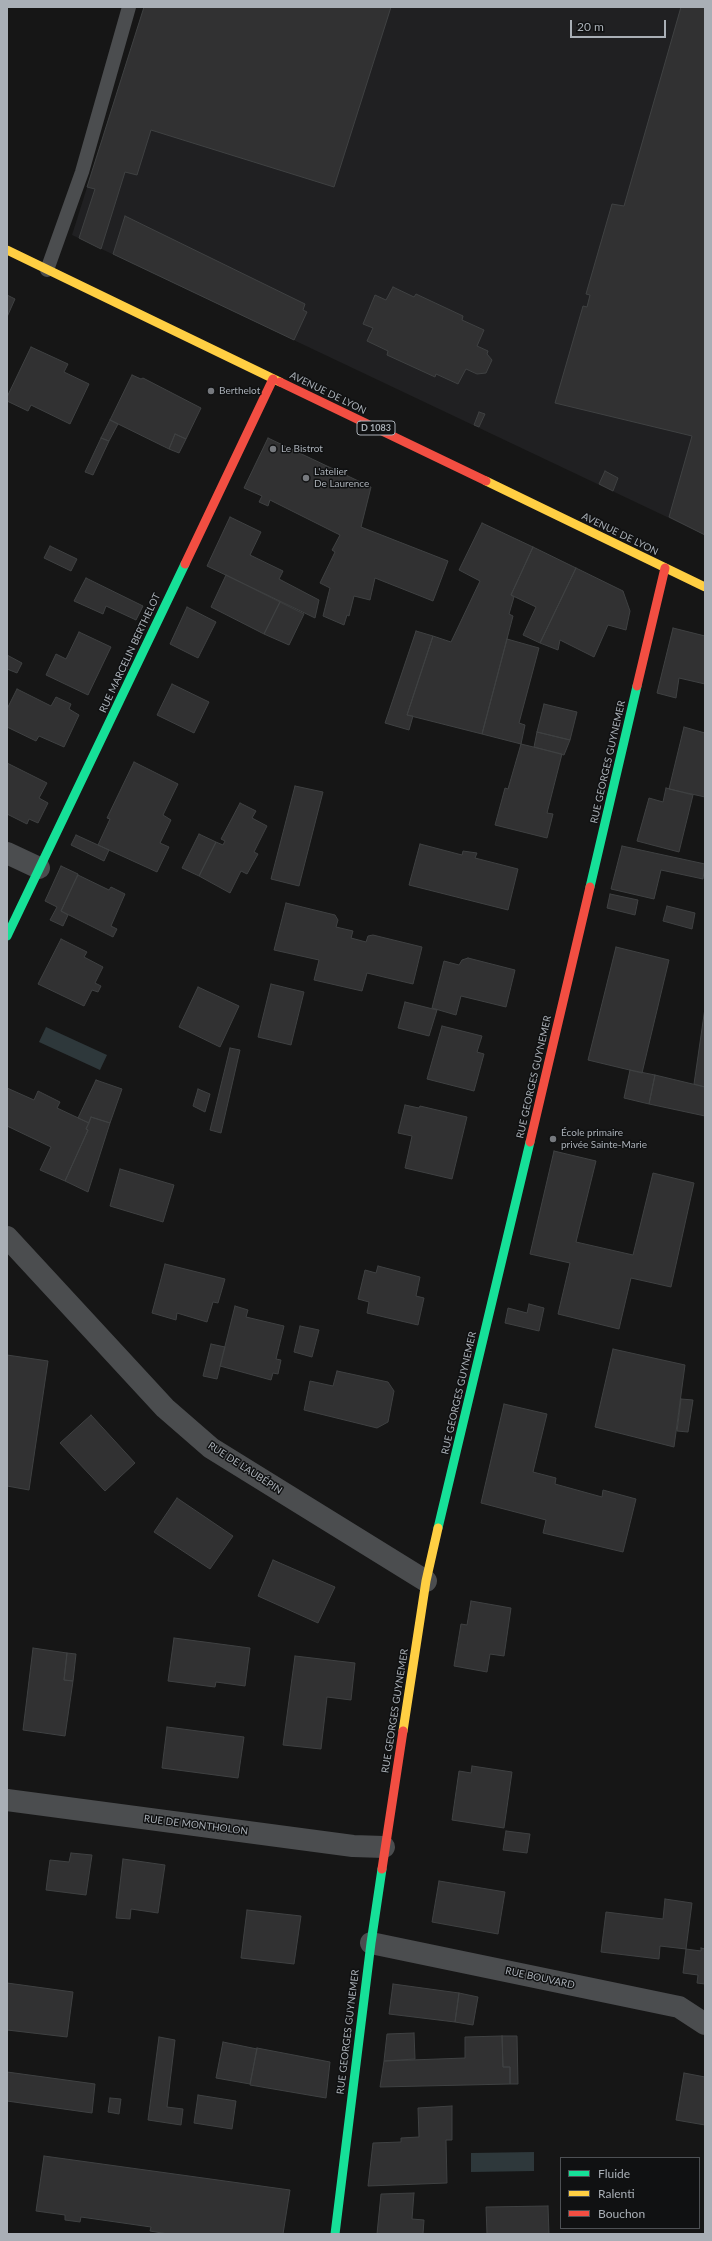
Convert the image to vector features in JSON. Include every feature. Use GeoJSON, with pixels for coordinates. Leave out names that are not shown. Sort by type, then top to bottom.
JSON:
{"type":"FeatureCollection","features":[{"type":"Feature","properties":{"kind":"street","name":"AVENUE DE LYON"},"geometry":{"type":"LineString","coordinates":[[7,250],[705,587]]}},
{"type":"Feature","properties":{"kind":"street","name":"RUE MARCELIN BERTHELOT"},"geometry":{"type":"LineString","coordinates":[[7,936],[273,379]]}},
{"type":"Feature","properties":{"kind":"street","name":"RUE GEORGES GUYNEMER"},"geometry":{"type":"LineString","coordinates":[[334,2234],[370,1944],[378,1906],[384,1847],[426,1581],[665,568]]}},
{"type":"Feature","properties":{"kind":"street"},"geometry":{"type":"LineString","coordinates":[[7,853],[39,868]]}},
{"type":"Feature","properties":{"kind":"street","name":"RUE DE L'AUBÉPIN"},"geometry":{"type":"LineString","coordinates":[[7,1237],[165,1408],[211,1448],[426,1581]]}},
{"type":"Feature","properties":{"kind":"street","name":"RUE DE MONTHOLON"},"geometry":{"type":"LineString","coordinates":[[7,1800],[353,1846],[384,1847]]}},
{"type":"Feature","properties":{"kind":"street","name":"RUE BOUVARD"},"geometry":{"type":"LineString","coordinates":[[370,1944],[679,2007],[705,2024]]}},
{"type":"Feature","properties":{"kind":"lane"},"geometry":{"type":"LineString","coordinates":[[47,270],[82,172],[129,7]]}},
{"type":"Feature","properties":{"kind":"shaded area"},"geometry":{"type":"Polygon","coordinates":[[[144,7],[705,7],[705,535],[72,235],[144,7]]]}},
{"type":"Feature","properties":{"kind":"shaded area"},"geometry":{"type":"Polygon","coordinates":[[[46,1027],[107,1055],[100,1070],[39,1042],[46,1027]]]}},
{"type":"Feature","properties":{"kind":"shaded area"},"geometry":{"type":"Polygon","coordinates":[[[534,2152],[534,2171],[471,2172],[471,2153],[534,2152]]]}},
{"type":"Feature","properties":{"kind":"building"},"geometry":{"type":"Polygon","coordinates":[[[144,7],[391,7],[334,187],[151,130],[137,175],[125,172],[101,249],[79,238],[95,189],[87,187],[144,7]]]}},
{"type":"Feature","properties":{"kind":"building"},"geometry":{"type":"Polygon","coordinates":[[[681,7],[705,7],[705,535],[669,517],[692,436],[555,403],[583,306],[587,307],[590,295],[586,294],[612,204],[624,206],[681,7]]]}},
{"type":"Feature","properties":{"kind":"building"},"geometry":{"type":"Polygon","coordinates":[[[125,216],[305,304],[303,310],[307,312],[294,340],[113,254],[125,216]]]}},
{"type":"Feature","properties":{"kind":"building"},"geometry":{"type":"Polygon","coordinates":[[[393,287],[414,297],[416,294],[463,316],[462,320],[484,330],[477,346],[488,351],[487,354],[492,360],[486,373],[477,374],[466,369],[458,384],[436,374],[435,377],[387,355],[388,351],[367,341],[373,328],[363,324],[375,295],[386,300],[393,287]]]}},
{"type":"Feature","properties":{"kind":"building"},"geometry":{"type":"Polygon","coordinates":[[[7,295],[15,299],[7,317],[7,295]]]}},
{"type":"Feature","properties":{"kind":"building"},"geometry":{"type":"Polygon","coordinates":[[[31,347],[68,364],[64,372],[89,384],[70,424],[31,405],[28,411],[7,401],[7,397],[31,347]]]}},
{"type":"Feature","properties":{"kind":"building"},"geometry":{"type":"Polygon","coordinates":[[[132,375],[141,379],[143,378],[201,408],[186,439],[175,434],[169,449],[110,420],[132,375]]]}},
{"type":"Feature","properties":{"kind":"building"},"geometry":{"type":"Polygon","coordinates":[[[479,412],[485,414],[479,427],[474,425],[479,412]]]}},
{"type":"Feature","properties":{"kind":"building"},"geometry":{"type":"Polygon","coordinates":[[[110,420],[118,424],[109,441],[101,438],[110,420]]]}},
{"type":"Feature","properties":{"kind":"building"},"geometry":{"type":"Polygon","coordinates":[[[175,434],[186,439],[179,453],[169,449],[175,434]]]}},
{"type":"Feature","properties":{"kind":"building"},"geometry":{"type":"Polygon","coordinates":[[[101,438],[109,441],[93,475],[85,472],[101,438]]]}},
{"type":"Feature","properties":{"kind":"building"},"geometry":{"type":"Polygon","coordinates":[[[268,438],[371,487],[361,527],[448,561],[433,601],[375,578],[370,600],[354,596],[349,616],[347,615],[344,625],[323,616],[330,588],[320,583],[335,552],[332,550],[340,535],[270,500],[268,506],[259,502],[262,496],[244,488],[268,438]]]}},
{"type":"Feature","properties":{"kind":"building"},"geometry":{"type":"Polygon","coordinates":[[[605,471],[618,478],[613,491],[599,484],[605,471]]]}},
{"type":"Feature","properties":{"kind":"building"},"geometry":{"type":"Polygon","coordinates":[[[230,517],[261,532],[250,555],[283,571],[279,579],[319,600],[315,618],[207,566],[230,517]]]}},
{"type":"Feature","properties":{"kind":"building"},"geometry":{"type":"Polygon","coordinates":[[[482,523],[533,547],[511,595],[514,597],[509,614],[513,616],[482,734],[407,715],[433,636],[451,642],[480,581],[459,570],[482,523]]]}},
{"type":"Feature","properties":{"kind":"building"},"geometry":{"type":"Polygon","coordinates":[[[50,546],[77,559],[71,571],[44,558],[50,546]]]}},
{"type":"Feature","properties":{"kind":"building"},"geometry":{"type":"Polygon","coordinates":[[[533,547],[576,568],[540,643],[523,635],[536,607],[511,595],[533,547]]]}},
{"type":"Feature","properties":{"kind":"building"},"geometry":{"type":"Polygon","coordinates":[[[576,568],[623,591],[630,611],[626,630],[608,625],[594,657],[560,640],[558,650],[540,643],[576,568]]]}},
{"type":"Feature","properties":{"kind":"building"},"geometry":{"type":"Polygon","coordinates":[[[226,575],[280,602],[264,634],[211,607],[226,575]]]}},
{"type":"Feature","properties":{"kind":"building"},"geometry":{"type":"Polygon","coordinates":[[[86,578],[143,606],[136,620],[106,606],[103,614],[74,601],[86,578]]]}},
{"type":"Feature","properties":{"kind":"building"},"geometry":{"type":"Polygon","coordinates":[[[280,602],[304,614],[289,645],[264,634],[280,602]]]}},
{"type":"Feature","properties":{"kind":"building"},"geometry":{"type":"Polygon","coordinates":[[[187,607],[216,622],[198,658],[170,644],[187,607]]]}},
{"type":"Feature","properties":{"kind":"building"},"geometry":{"type":"Polygon","coordinates":[[[673,628],[705,636],[705,684],[679,678],[676,698],[657,693],[673,628]]]}},
{"type":"Feature","properties":{"kind":"building"},"geometry":{"type":"Polygon","coordinates":[[[416,631],[433,636],[407,715],[413,716],[409,730],[385,723],[416,631]]]}},
{"type":"Feature","properties":{"kind":"building"},"geometry":{"type":"Polygon","coordinates":[[[79,632],[111,647],[88,695],[46,675],[56,654],[66,659],[79,632]]]}},
{"type":"Feature","properties":{"kind":"building"},"geometry":{"type":"Polygon","coordinates":[[[507,639],[539,648],[519,723],[525,725],[521,744],[482,734],[507,639]]]}},
{"type":"Feature","properties":{"kind":"building"},"geometry":{"type":"Polygon","coordinates":[[[7,655],[22,663],[17,673],[7,669],[7,655]]]}},
{"type":"Feature","properties":{"kind":"building"},"geometry":{"type":"Polygon","coordinates":[[[172,684],[209,702],[194,733],[157,715],[172,684]]]}},
{"type":"Feature","properties":{"kind":"building"},"geometry":{"type":"Polygon","coordinates":[[[17,689],[51,706],[56,697],[71,704],[69,709],[79,715],[64,747],[39,736],[36,741],[7,727],[7,709],[17,689]]]}},
{"type":"Feature","properties":{"kind":"building"},"geometry":{"type":"Polygon","coordinates":[[[544,704],[577,712],[570,740],[537,732],[544,704]]]}},
{"type":"Feature","properties":{"kind":"building"},"geometry":{"type":"Polygon","coordinates":[[[684,727],[705,733],[705,797],[669,789],[684,727]]]}},
{"type":"Feature","properties":{"kind":"building"},"geometry":{"type":"Polygon","coordinates":[[[537,732],[570,740],[564,755],[534,747],[537,732]]]}},
{"type":"Feature","properties":{"kind":"building"},"geometry":{"type":"Polygon","coordinates":[[[521,744],[562,754],[547,813],[553,814],[547,838],[495,825],[505,788],[508,789],[521,744]]]}},
{"type":"Feature","properties":{"kind":"building"},"geometry":{"type":"Polygon","coordinates":[[[134,762],[178,784],[163,815],[171,820],[160,843],[169,847],[157,872],[98,845],[110,819],[107,818],[134,762]]]}},
{"type":"Feature","properties":{"kind":"building"},"geometry":{"type":"Polygon","coordinates":[[[7,763],[47,783],[39,798],[48,803],[38,823],[29,819],[27,824],[7,814],[7,763]]]}},
{"type":"Feature","properties":{"kind":"building"},"geometry":{"type":"Polygon","coordinates":[[[295,786],[323,792],[299,886],[271,879],[295,786]]]}},
{"type":"Feature","properties":{"kind":"building"},"geometry":{"type":"Polygon","coordinates":[[[666,788],[693,795],[679,852],[637,841],[649,798],[663,802],[666,788]]]}},
{"type":"Feature","properties":{"kind":"building"},"geometry":{"type":"Polygon","coordinates":[[[240,803],[256,811],[252,818],[267,826],[254,852],[258,854],[247,874],[241,871],[230,893],[199,876],[216,842],[223,845],[225,841],[221,839],[240,803]]]}},
{"type":"Feature","properties":{"kind":"building"},"geometry":{"type":"Polygon","coordinates":[[[199,834],[216,842],[199,876],[182,868],[199,834]]]}},
{"type":"Feature","properties":{"kind":"building"},"geometry":{"type":"Polygon","coordinates":[[[76,835],[109,850],[104,861],[71,845],[76,835]]]}},
{"type":"Feature","properties":{"kind":"building"},"geometry":{"type":"Polygon","coordinates":[[[420,844],[462,855],[463,851],[477,853],[475,858],[518,869],[508,910],[409,885],[420,844]]]}},
{"type":"Feature","properties":{"kind":"building"},"geometry":{"type":"Polygon","coordinates":[[[622,846],[705,864],[703,879],[661,870],[654,899],[611,889],[622,846]]]}},
{"type":"Feature","properties":{"kind":"building"},"geometry":{"type":"Polygon","coordinates":[[[61,866],[78,874],[61,911],[68,915],[63,926],[50,920],[57,907],[45,901],[61,866]]]}},
{"type":"Feature","properties":{"kind":"building"},"geometry":{"type":"Polygon","coordinates":[[[78,875],[109,890],[111,887],[125,894],[111,926],[117,929],[113,937],[61,911],[78,875]]]}},
{"type":"Feature","properties":{"kind":"building"},"geometry":{"type":"Polygon","coordinates":[[[610,894],[638,900],[635,915],[607,908],[610,894]]]}},
{"type":"Feature","properties":{"kind":"building"},"geometry":{"type":"Polygon","coordinates":[[[286,903],[335,915],[338,920],[336,927],[353,931],[351,938],[366,942],[368,936],[373,935],[422,947],[413,984],[367,973],[362,991],[314,980],[319,960],[274,950],[286,903]]]}},
{"type":"Feature","properties":{"kind":"building"},"geometry":{"type":"Polygon","coordinates":[[[667,906],[695,913],[692,929],[663,921],[667,906]]]}},
{"type":"Feature","properties":{"kind":"building"},"geometry":{"type":"Polygon","coordinates":[[[61,939],[87,952],[84,957],[103,967],[95,983],[101,986],[98,992],[92,990],[84,1006],[38,984],[61,939]]]}},
{"type":"Feature","properties":{"kind":"building"},"geometry":{"type":"Polygon","coordinates":[[[616,947],[669,960],[642,1073],[588,1060],[616,947]]]}},
{"type":"Feature","properties":{"kind":"building"},"geometry":{"type":"Polygon","coordinates":[[[468,958],[515,970],[506,1007],[461,996],[456,1015],[432,1008],[444,961],[459,965],[462,960],[468,958]]]}},
{"type":"Feature","properties":{"kind":"building"},"geometry":{"type":"Polygon","coordinates":[[[271,984],[304,992],[291,1045],[258,1037],[271,984]]]}},
{"type":"Feature","properties":{"kind":"building"},"geometry":{"type":"Polygon","coordinates":[[[198,987],[239,1006],[220,1047],[179,1027],[198,987]]]}},
{"type":"Feature","properties":{"kind":"building"},"geometry":{"type":"Polygon","coordinates":[[[405,1002],[437,1010],[429,1036],[398,1028],[405,1002]]]}},
{"type":"Feature","properties":{"kind":"building"},"geometry":{"type":"Polygon","coordinates":[[[705,1008],[705,1087],[694,1084],[705,1008]]]}},
{"type":"Feature","properties":{"kind":"building"},"geometry":{"type":"Polygon","coordinates":[[[442,1026],[482,1036],[477,1052],[484,1054],[474,1091],[427,1079],[442,1026]]]}},
{"type":"Feature","properties":{"kind":"building"},"geometry":{"type":"Polygon","coordinates":[[[230,1048],[240,1050],[221,1133],[210,1130],[230,1048]]]}},
{"type":"Feature","properties":{"kind":"building"},"geometry":{"type":"Polygon","coordinates":[[[630,1070],[655,1075],[649,1104],[624,1098],[630,1070]]]}},
{"type":"Feature","properties":{"kind":"building"},"geometry":{"type":"Polygon","coordinates":[[[655,1075],[705,1087],[705,1116],[649,1104],[655,1075]]]}},
{"type":"Feature","properties":{"kind":"building"},"geometry":{"type":"Polygon","coordinates":[[[96,1080],[122,1089],[110,1123],[91,1117],[89,1123],[78,1118],[96,1080]]]}},
{"type":"Feature","properties":{"kind":"building"},"geometry":{"type":"Polygon","coordinates":[[[7,1088],[34,1100],[38,1091],[60,1102],[57,1108],[89,1123],[86,1129],[88,1130],[65,1181],[40,1170],[51,1147],[7,1126],[7,1088]]]}},
{"type":"Feature","properties":{"kind":"building"},"geometry":{"type":"Polygon","coordinates":[[[198,1089],[210,1094],[205,1112],[193,1106],[198,1089]]]}},
{"type":"Feature","properties":{"kind":"building"},"geometry":{"type":"Polygon","coordinates":[[[405,1105],[419,1108],[420,1106],[467,1117],[452,1179],[405,1168],[412,1136],[398,1133],[405,1105]]]}},
{"type":"Feature","properties":{"kind":"building"},"geometry":{"type":"Polygon","coordinates":[[[91,1117],[110,1123],[88,1192],[65,1181],[88,1130],[86,1129],[91,1117]]]}},
{"type":"Feature","properties":{"kind":"building"},"geometry":{"type":"Polygon","coordinates":[[[554,1151],[596,1161],[576,1242],[633,1255],[653,1173],[694,1183],[671,1287],[631,1278],[619,1329],[558,1314],[570,1263],[530,1254],[554,1151]]]}},
{"type":"Feature","properties":{"kind":"building"},"geometry":{"type":"Polygon","coordinates":[[[120,1169],[174,1185],[163,1222],[110,1206],[120,1169]]]}},
{"type":"Feature","properties":{"kind":"building"},"geometry":{"type":"Polygon","coordinates":[[[165,1264],[225,1279],[218,1303],[213,1302],[207,1322],[177,1313],[176,1320],[152,1313],[165,1264]]]}},
{"type":"Feature","properties":{"kind":"building"},"geometry":{"type":"Polygon","coordinates":[[[378,1266],[420,1277],[416,1296],[424,1298],[418,1325],[367,1313],[369,1302],[358,1299],[365,1270],[376,1273],[378,1266]]]}},
{"type":"Feature","properties":{"kind":"building"},"geometry":{"type":"Polygon","coordinates":[[[529,1304],[544,1308],[539,1331],[505,1323],[508,1308],[527,1313],[529,1304]]]}},
{"type":"Feature","properties":{"kind":"building"},"geometry":{"type":"Polygon","coordinates":[[[235,1306],[248,1310],[246,1317],[284,1326],[276,1359],[281,1360],[278,1374],[273,1373],[271,1380],[220,1366],[235,1306]]]}},
{"type":"Feature","properties":{"kind":"building"},"geometry":{"type":"Polygon","coordinates":[[[300,1326],[319,1330],[312,1357],[294,1352],[300,1326]]]}},
{"type":"Feature","properties":{"kind":"building"},"geometry":{"type":"Polygon","coordinates":[[[211,1344],[225,1347],[217,1379],[203,1376],[211,1344]]]}},
{"type":"Feature","properties":{"kind":"building"},"geometry":{"type":"Polygon","coordinates":[[[613,1349],[685,1365],[674,1447],[595,1427],[613,1349]]]}},
{"type":"Feature","properties":{"kind":"building"},"geometry":{"type":"Polygon","coordinates":[[[7,1355],[48,1361],[29,1490],[7,1486],[7,1355]]]}},
{"type":"Feature","properties":{"kind":"building"},"geometry":{"type":"Polygon","coordinates":[[[337,1371],[388,1382],[394,1391],[388,1422],[377,1428],[304,1410],[310,1381],[333,1386],[337,1371]]]}},
{"type":"Feature","properties":{"kind":"building"},"geometry":{"type":"Polygon","coordinates":[[[681,1399],[693,1400],[688,1432],[677,1431],[681,1399]]]}},
{"type":"Feature","properties":{"kind":"building"},"geometry":{"type":"Polygon","coordinates":[[[504,1404],[547,1414],[533,1472],[556,1478],[555,1484],[602,1497],[603,1490],[636,1499],[623,1552],[543,1533],[546,1520],[481,1503],[504,1404]]]}},
{"type":"Feature","properties":{"kind":"building"},"geometry":{"type":"Polygon","coordinates":[[[91,1415],[135,1463],[105,1491],[60,1443],[91,1415]]]}},
{"type":"Feature","properties":{"kind":"building"},"geometry":{"type":"Polygon","coordinates":[[[177,1498],[233,1536],[210,1569],[154,1532],[177,1498]]]}},
{"type":"Feature","properties":{"kind":"building"},"geometry":{"type":"Polygon","coordinates":[[[273,1560],[335,1587],[318,1623],[258,1596],[273,1560]]]}},
{"type":"Feature","properties":{"kind":"building"},"geometry":{"type":"Polygon","coordinates":[[[471,1601],[511,1608],[504,1656],[490,1654],[487,1672],[454,1666],[461,1624],[467,1625],[471,1601]]]}},
{"type":"Feature","properties":{"kind":"building"},"geometry":{"type":"Polygon","coordinates":[[[174,1638],[250,1648],[245,1686],[216,1682],[215,1687],[168,1681],[174,1638]]]}},
{"type":"Feature","properties":{"kind":"building"},"geometry":{"type":"Polygon","coordinates":[[[33,1648],[67,1653],[64,1680],[73,1681],[65,1736],[23,1730],[33,1648]]]}},
{"type":"Feature","properties":{"kind":"building"},"geometry":{"type":"Polygon","coordinates":[[[67,1653],[76,1654],[73,1681],[64,1680],[67,1653]]]}},
{"type":"Feature","properties":{"kind":"building"},"geometry":{"type":"Polygon","coordinates":[[[295,1656],[355,1663],[351,1700],[327,1697],[321,1749],[283,1745],[295,1656]]]}},
{"type":"Feature","properties":{"kind":"building"},"geometry":{"type":"Polygon","coordinates":[[[167,1727],[244,1737],[238,1778],[162,1768],[167,1727]]]}},
{"type":"Feature","properties":{"kind":"building"},"geometry":{"type":"Polygon","coordinates":[[[472,1766],[512,1772],[504,1828],[452,1820],[459,1771],[471,1773],[472,1766]]]}},
{"type":"Feature","properties":{"kind":"building"},"geometry":{"type":"Polygon","coordinates":[[[506,1831],[530,1834],[527,1853],[503,1850],[506,1831]]]}},
{"type":"Feature","properties":{"kind":"building"},"geometry":{"type":"Polygon","coordinates":[[[71,1853],[92,1855],[86,1895],[46,1890],[50,1860],[69,1862],[71,1853]]]}},
{"type":"Feature","properties":{"kind":"building"},"geometry":{"type":"Polygon","coordinates":[[[123,1859],[165,1865],[158,1913],[131,1909],[130,1919],[116,1918],[123,1859]]]}},
{"type":"Feature","properties":{"kind":"building"},"geometry":{"type":"Polygon","coordinates":[[[439,1881],[505,1892],[498,1934],[432,1922],[439,1881]]]}},
{"type":"Feature","properties":{"kind":"building"},"geometry":{"type":"Polygon","coordinates":[[[665,1899],[692,1903],[686,1949],[660,1946],[659,1959],[601,1952],[606,1912],[663,1919],[665,1899]]]}},
{"type":"Feature","properties":{"kind":"building"},"geometry":{"type":"Polygon","coordinates":[[[247,1910],[301,1916],[294,1964],[241,1958],[247,1910]]]}},
{"type":"Feature","properties":{"kind":"building"},"geometry":{"type":"Polygon","coordinates":[[[701,1948],[705,1949],[705,1984],[697,1983],[698,1975],[683,1973],[686,1949],[701,1951],[701,1948]]]}},
{"type":"Feature","properties":{"kind":"building"},"geometry":{"type":"Polygon","coordinates":[[[7,1983],[73,1992],[67,2037],[7,2030],[7,1983]]]}},
{"type":"Feature","properties":{"kind":"building"},"geometry":{"type":"Polygon","coordinates":[[[393,1984],[459,1993],[455,2022],[389,2014],[393,1984]]]}},
{"type":"Feature","properties":{"kind":"building"},"geometry":{"type":"Polygon","coordinates":[[[459,1993],[478,1997],[473,2025],[455,2022],[459,1993]]]}},
{"type":"Feature","properties":{"kind":"building"},"geometry":{"type":"Polygon","coordinates":[[[414,2033],[415,2059],[384,2061],[387,2034],[414,2033]]]}},
{"type":"Feature","properties":{"kind":"building"},"geometry":{"type":"Polygon","coordinates":[[[502,2036],[503,2067],[510,2067],[510,2084],[380,2087],[384,2061],[465,2058],[465,2037],[502,2036]]]}},
{"type":"Feature","properties":{"kind":"building"},"geometry":{"type":"Polygon","coordinates":[[[502,2036],[517,2036],[518,2084],[510,2084],[510,2067],[503,2067],[502,2036]]]}},
{"type":"Feature","properties":{"kind":"building"},"geometry":{"type":"Polygon","coordinates":[[[159,2037],[175,2040],[167,2107],[183,2109],[181,2125],[148,2120],[159,2037]]]}},
{"type":"Feature","properties":{"kind":"building"},"geometry":{"type":"Polygon","coordinates":[[[223,2042],[257,2049],[250,2084],[216,2078],[223,2042]]]}},
{"type":"Feature","properties":{"kind":"building"},"geometry":{"type":"Polygon","coordinates":[[[257,2048],[330,2062],[326,2098],[250,2085],[257,2048]]]}},
{"type":"Feature","properties":{"kind":"building"},"geometry":{"type":"Polygon","coordinates":[[[7,2072],[95,2084],[92,2113],[7,2101],[7,2072]]]}},
{"type":"Feature","properties":{"kind":"building"},"geometry":{"type":"Polygon","coordinates":[[[684,2073],[705,2077],[705,2125],[676,2120],[684,2073]]]}},
{"type":"Feature","properties":{"kind":"building"},"geometry":{"type":"Polygon","coordinates":[[[198,2095],[236,2101],[232,2129],[194,2123],[198,2095]]]}},
{"type":"Feature","properties":{"kind":"building"},"geometry":{"type":"Polygon","coordinates":[[[110,2098],[121,2099],[119,2114],[108,2112],[110,2098]]]}},
{"type":"Feature","properties":{"kind":"building"},"geometry":{"type":"Polygon","coordinates":[[[452,2106],[452,2140],[446,2140],[447,2183],[368,2186],[373,2143],[401,2142],[401,2138],[419,2137],[418,2108],[452,2106]]]}},
{"type":"Feature","properties":{"kind":"building"},"geometry":{"type":"Polygon","coordinates":[[[44,2156],[290,2190],[283,2234],[168,2234],[150,2231],[151,2227],[81,2217],[80,2222],[65,2220],[65,2215],[36,2211],[44,2156]]]}},
{"type":"Feature","properties":{"kind":"building"},"geometry":{"type":"Polygon","coordinates":[[[414,2193],[412,2219],[424,2220],[423,2234],[377,2234],[381,2194],[414,2193]]]}},
{"type":"Feature","properties":{"kind":"building"},"geometry":{"type":"Polygon","coordinates":[[[548,2206],[549,2234],[487,2234],[486,2207],[548,2206]]]}},
{"type":"Feature","properties":{"kind":"traffic: fast"},"geometry":{"type":"LineString","coordinates":[[7,936],[185,564]]}},
{"type":"Feature","properties":{"kind":"traffic: fast"},"geometry":{"type":"LineString","coordinates":[[590,887],[637,686]]}},
{"type":"Feature","properties":{"kind":"traffic: fast"},"geometry":{"type":"LineString","coordinates":[[438,1528],[530,1142]]}},
{"type":"Feature","properties":{"kind":"traffic: fast"},"geometry":{"type":"LineString","coordinates":[[335,2234],[371,1943],[382,1869]]}},
{"type":"Feature","properties":{"kind":"traffic: slow"},"geometry":{"type":"LineString","coordinates":[[7,250],[280,382]]}},
{"type":"Feature","properties":{"kind":"traffic: slow"},"geometry":{"type":"LineString","coordinates":[[486,481],[705,587]]}},
{"type":"Feature","properties":{"kind":"traffic: slow"},"geometry":{"type":"LineString","coordinates":[[403,1731],[426,1581],[438,1528]]}},
{"type":"Feature","properties":{"kind":"traffic: jam"},"geometry":{"type":"LineString","coordinates":[[185,564],[273,379]]}},
{"type":"Feature","properties":{"kind":"traffic: jam"},"geometry":{"type":"LineString","coordinates":[[280,382],[486,481]]}},
{"type":"Feature","properties":{"kind":"traffic: jam"},"geometry":{"type":"LineString","coordinates":[[637,686],[665,568]]}},
{"type":"Feature","properties":{"kind":"traffic: jam"},"geometry":{"type":"LineString","coordinates":[[530,1142],[590,887]]}},
{"type":"Feature","properties":{"kind":"traffic: jam"},"geometry":{"type":"LineString","coordinates":[[382,1869],[403,1731]]}},
{"type":"Feature","properties":{"kind":"place","name":"Berthelot"},"geometry":{"type":"Point","coordinates":[211,391]}},
{"type":"Feature","properties":{"kind":"place","name":"Le Bistrot"},"geometry":{"type":"Point","coordinates":[273,449]}},
{"type":"Feature","properties":{"kind":"place","name":"L'atelier De Laurence"},"geometry":{"type":"Point","coordinates":[306,478]}},
{"type":"Feature","properties":{"kind":"place","name":"École primaire privée Sainte-Marie"},"geometry":{"type":"Point","coordinates":[553,1139]}}]}
